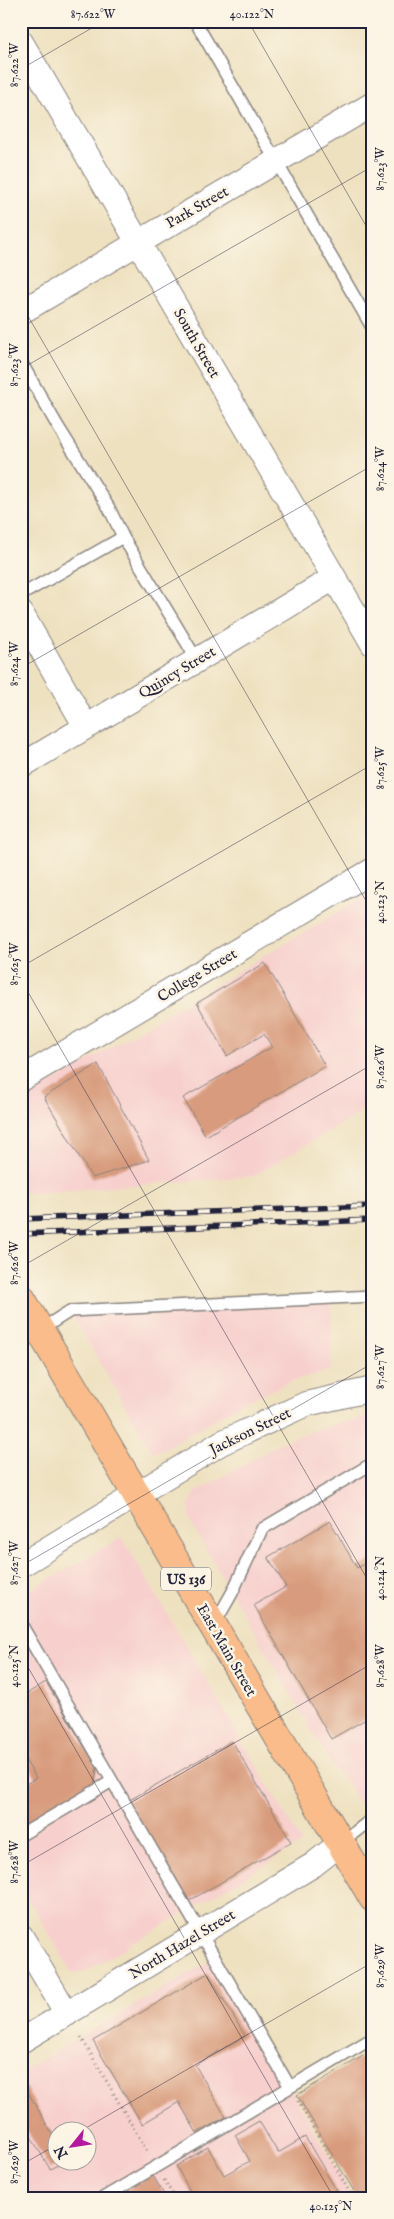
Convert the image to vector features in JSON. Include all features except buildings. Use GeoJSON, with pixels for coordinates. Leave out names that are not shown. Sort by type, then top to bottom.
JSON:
{"type":"FeatureCollection","features":[{"type":"Feature","properties":{"kind":"main road","name":"East Main Street"},"geometry":{"type":"LineString","coordinates":[[21,1298],[373,1898]]}},
{"type":"Feature","properties":{"kind":"street","name":"South Street"},"geometry":{"type":"LineString","coordinates":[[21,42],[373,644]]}},
{"type":"Feature","properties":{"kind":"street","name":"Park Street"},"geometry":{"type":"LineString","coordinates":[[21,312],[138,241],[373,104]]}},
{"type":"Feature","properties":{"kind":"street","name":"Quincy Street"},"geometry":{"type":"LineString","coordinates":[[21,766],[334,578]]}},
{"type":"Feature","properties":{"kind":"street"},"geometry":{"type":"LineString","coordinates":[[21,613],[86,727]]}},
{"type":"Feature","properties":{"kind":"street","name":"College Street"},"geometry":{"type":"LineString","coordinates":[[21,1080],[373,870]]}},
{"type":"Feature","properties":{"kind":"street","name":"Jackson Street"},"geometry":{"type":"LineString","coordinates":[[21,1564],[136,1496],[220,1442],[306,1404],[373,1389]]}},
{"type":"Feature","properties":{"kind":"street","name":"North Hazel Street"},"geometry":{"type":"LineString","coordinates":[[21,2041],[313,1865],[340,1843]]}},
{"type":"Feature","properties":{"kind":"street"},"geometry":{"type":"LineString","coordinates":[[21,1936],[67,2014]]}},
{"type":"Feature","properties":{"kind":"lane"},"geometry":{"type":"LineString","coordinates":[[195,21],[373,329]]}},
{"type":"Feature","properties":{"kind":"lane"},"geometry":{"type":"LineString","coordinates":[[21,362],[57,425],[109,508],[123,537],[197,660]]}},
{"type":"Feature","properties":{"kind":"lane"},"geometry":{"type":"LineString","coordinates":[[21,595],[123,537]]}},
{"type":"Feature","properties":{"kind":"lane"},"geometry":{"type":"LineString","coordinates":[[40,1330],[70,1311],[373,1296]]}},
{"type":"Feature","properties":{"kind":"lane"},"geometry":{"type":"LineString","coordinates":[[214,1627],[262,1529],[368,1466],[373,1466]]}},
{"type":"Feature","properties":{"kind":"lane"},"geometry":{"type":"LineString","coordinates":[[21,1624],[290,2087]]}},
{"type":"Feature","properties":{"kind":"lane"},"geometry":{"type":"LineString","coordinates":[[21,1835],[112,1781]]}},
{"type":"Feature","properties":{"kind":"lane"},"geometry":{"type":"LineString","coordinates":[[340,1843],[373,1818]]}},
{"type":"Feature","properties":{"kind":"lane"},"geometry":{"type":"LineString","coordinates":[[103,2198],[373,2038]]}},
{"type":"Feature","properties":{"kind":"path"},"geometry":{"type":"LineString","coordinates":[[81,2037],[174,2198]]}},
{"type":"Feature","properties":{"kind":"path"},"geometry":{"type":"LineString","coordinates":[[290,2087],[353,2198]]}},
{"type":"Feature","properties":{"kind":"shaded area"},"geometry":{"type":"Polygon","coordinates":[[[373,891],[373,1105],[254,1176],[21,1194],[21,1101],[373,891]]]}},
{"type":"Feature","properties":{"kind":"shaded area"},"geometry":{"type":"Polygon","coordinates":[[[331,1298],[331,1370],[292,1381],[242,1403],[164,1449],[154,1452],[149,1447],[70,1311],[331,1298]]]}},
{"type":"Feature","properties":{"kind":"shaded area"},"geometry":{"type":"Polygon","coordinates":[[[373,1415],[373,1829],[349,1786],[334,1769],[191,1523],[189,1506],[196,1492],[279,1444],[314,1430],[373,1415]]]}},
{"type":"Feature","properties":{"kind":"shaded area"},"geometry":{"type":"Polygon","coordinates":[[[122,1537],[302,1843],[83,1973],[71,1972],[21,1886],[21,1596],[122,1537]]]}},
{"type":"Feature","properties":{"kind":"shaded area"},"geometry":{"type":"Polygon","coordinates":[[[215,1958],[353,2198],[21,2198],[21,2072],[215,1958]]]}},
{"type":"Feature","properties":{"kind":"railway"},"geometry":{"type":"LineString","coordinates":[[21,1219],[373,1206]]}},
{"type":"Feature","properties":{"kind":"railway"},"geometry":{"type":"LineString","coordinates":[[21,1234],[373,1220]]}}]}
